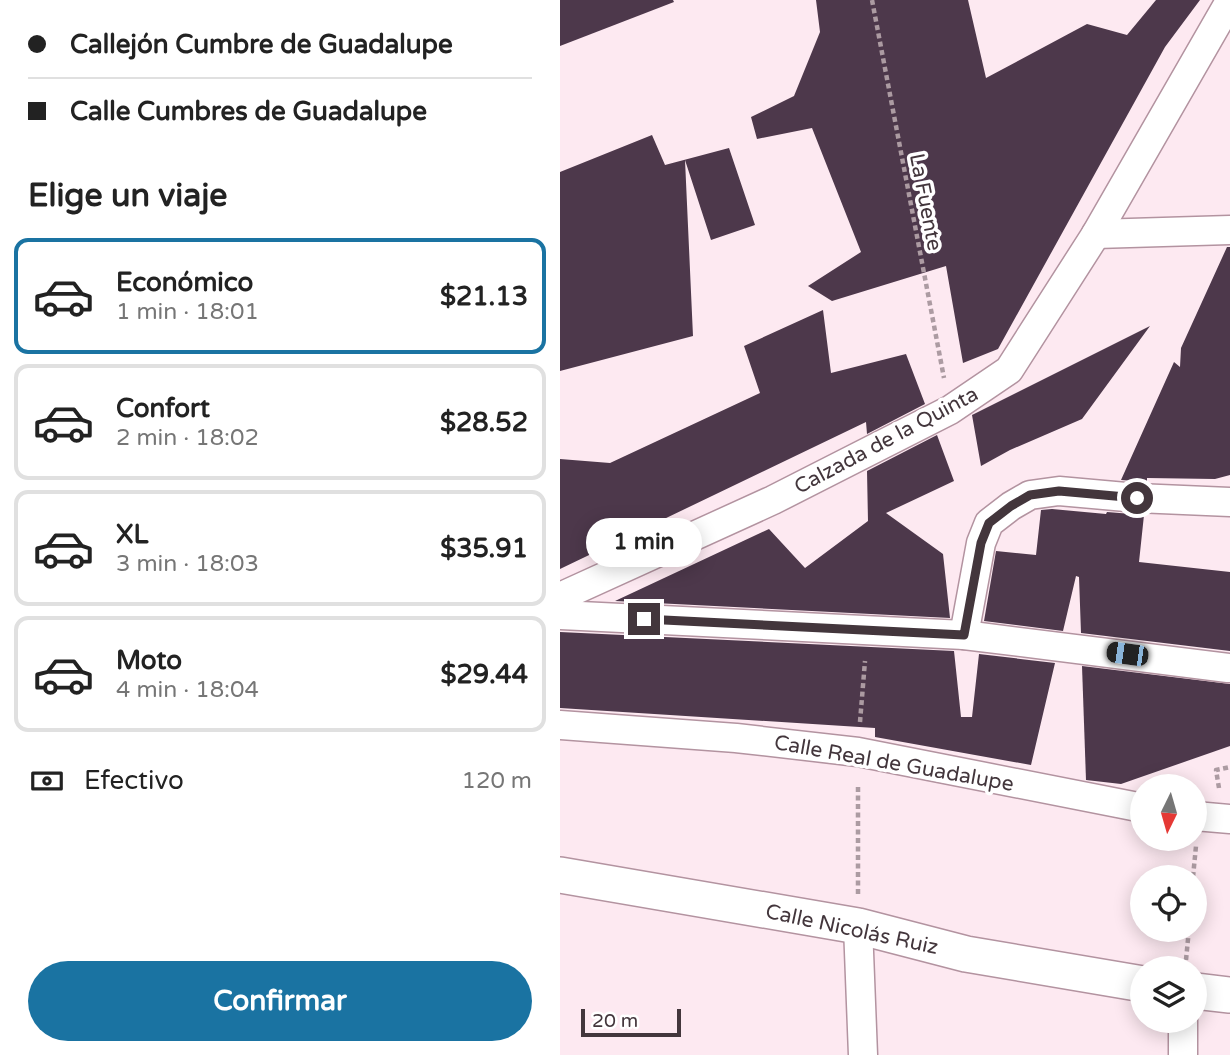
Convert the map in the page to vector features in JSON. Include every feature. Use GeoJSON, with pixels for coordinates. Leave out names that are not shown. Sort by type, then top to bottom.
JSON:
{"type":"FeatureCollection","features":[{"type":"Feature","properties":{"kind":"street","name":"Calzada de la Quinta"},"geometry":{"type":"LineString","coordinates":[[560,597],[773,500],[950,410],[1009,370],[1096,234],[1230,1]]}},
{"type":"Feature","properties":{"kind":"street"},"geometry":{"type":"LineString","coordinates":[[1096,234],[1230,230]]}},
{"type":"Feature","properties":{"kind":"street"},"geometry":{"type":"LineString","coordinates":[[964,635],[981,543],[989,523],[1030,495],[1059,491],[1230,502]]}},
{"type":"Feature","properties":{"kind":"street"},"geometry":{"type":"LineString","coordinates":[[560,615],[964,635],[1228,668]]}},
{"type":"Feature","properties":{"kind":"street","name":"Calle Real de Guadalupe"},"geometry":{"type":"LineString","coordinates":[[560,725],[736,738],[858,752],[1130,805]]}},
{"type":"Feature","properties":{"kind":"street"},"geometry":{"type":"LineString","coordinates":[[1208,817],[1230,819]]}},
{"type":"Feature","properties":{"kind":"street","name":"Calle Nicolás Ruiz"},"geometry":{"type":"LineString","coordinates":[[560,875],[858,926],[966,954],[1130,983]]}},
{"type":"Feature","properties":{"kind":"street"},"geometry":{"type":"LineString","coordinates":[[858,926],[863,1055]]}},
{"type":"Feature","properties":{"kind":"street"},"geometry":{"type":"LineString","coordinates":[[1207,992],[1230,995]]}},
{"type":"Feature","properties":{"kind":"street"},"geometry":{"type":"LineString","coordinates":[[1183,1033],[1183,1055]]}},
{"type":"Feature","properties":{"kind":"path","name":"La Fuente"},"geometry":{"type":"LineString","coordinates":[[872,0],[950,410]]}},
{"type":"Feature","properties":{"kind":"path"},"geometry":{"type":"LineString","coordinates":[[858,926],[858,752],[867,629]]}},
{"type":"Feature","properties":{"kind":"building"},"geometry":{"type":"Polygon","coordinates":[[[560,0],[673,0],[674,2],[560,46],[560,0]]]}},
{"type":"Feature","properties":{"kind":"building"},"geometry":{"type":"Polygon","coordinates":[[[816,0],[968,0],[986,78],[1087,24],[1127,35],[1156,0],[1200,0],[1165,47],[998,349],[963,363],[946,266],[832,301],[808,286],[861,252],[812,128],[757,139],[751,117],[794,96],[820,32],[816,0]]]}},
{"type":"Feature","properties":{"kind":"building"},"geometry":{"type":"Polygon","coordinates":[[[652,135],[665,165],[729,148],[755,225],[711,240],[685,160],[693,336],[560,371],[560,172],[652,135]]]}},
{"type":"Feature","properties":{"kind":"building"},"geometry":{"type":"Polygon","coordinates":[[[1227,247],[1230,247],[1230,475],[1215,479],[1147,478],[1147,482],[1121,480],[1174,362],[1180,367],[1181,348],[1227,247]]]}},
{"type":"Feature","properties":{"kind":"building"},"geometry":{"type":"Polygon","coordinates":[[[823,310],[831,373],[906,354],[925,404],[867,434],[866,422],[560,569],[560,459],[610,463],[760,393],[744,346],[823,310]]]}},
{"type":"Feature","properties":{"kind":"building"},"geometry":{"type":"Polygon","coordinates":[[[1150,326],[1082,419],[1010,450],[981,466],[972,415],[1150,326]]]}},
{"type":"Feature","properties":{"kind":"building"},"geometry":{"type":"Polygon","coordinates":[[[937,435],[954,481],[886,513],[943,554],[950,618],[615,601],[769,529],[805,568],[868,521],[867,471],[937,435]]]}},
{"type":"Feature","properties":{"kind":"building"},"geometry":{"type":"Polygon","coordinates":[[[1041,510],[1144,515],[1139,562],[1230,572],[1230,651],[1081,633],[1079,577],[1076,576],[1063,631],[984,621],[996,551],[1036,555],[1041,510]]]}},
{"type":"Feature","properties":{"kind":"building"},"geometry":{"type":"Polygon","coordinates":[[[560,632],[954,651],[961,717],[972,717],[979,654],[1055,663],[1031,765],[875,737],[875,728],[560,708],[560,632]]]}},
{"type":"Feature","properties":{"kind":"building"},"geometry":{"type":"Polygon","coordinates":[[[1082,666],[1230,684],[1230,746],[1150,774],[1130,774],[1130,781],[1121,784],[1086,780],[1082,666]]]}},
{"type":"Feature","properties":{"kind":"route"},"geometry":{"type":"LineString","coordinates":[[644,619],[964,635],[981,543],[989,523],[1030,495],[1059,491],[1137,498]]}}]}
